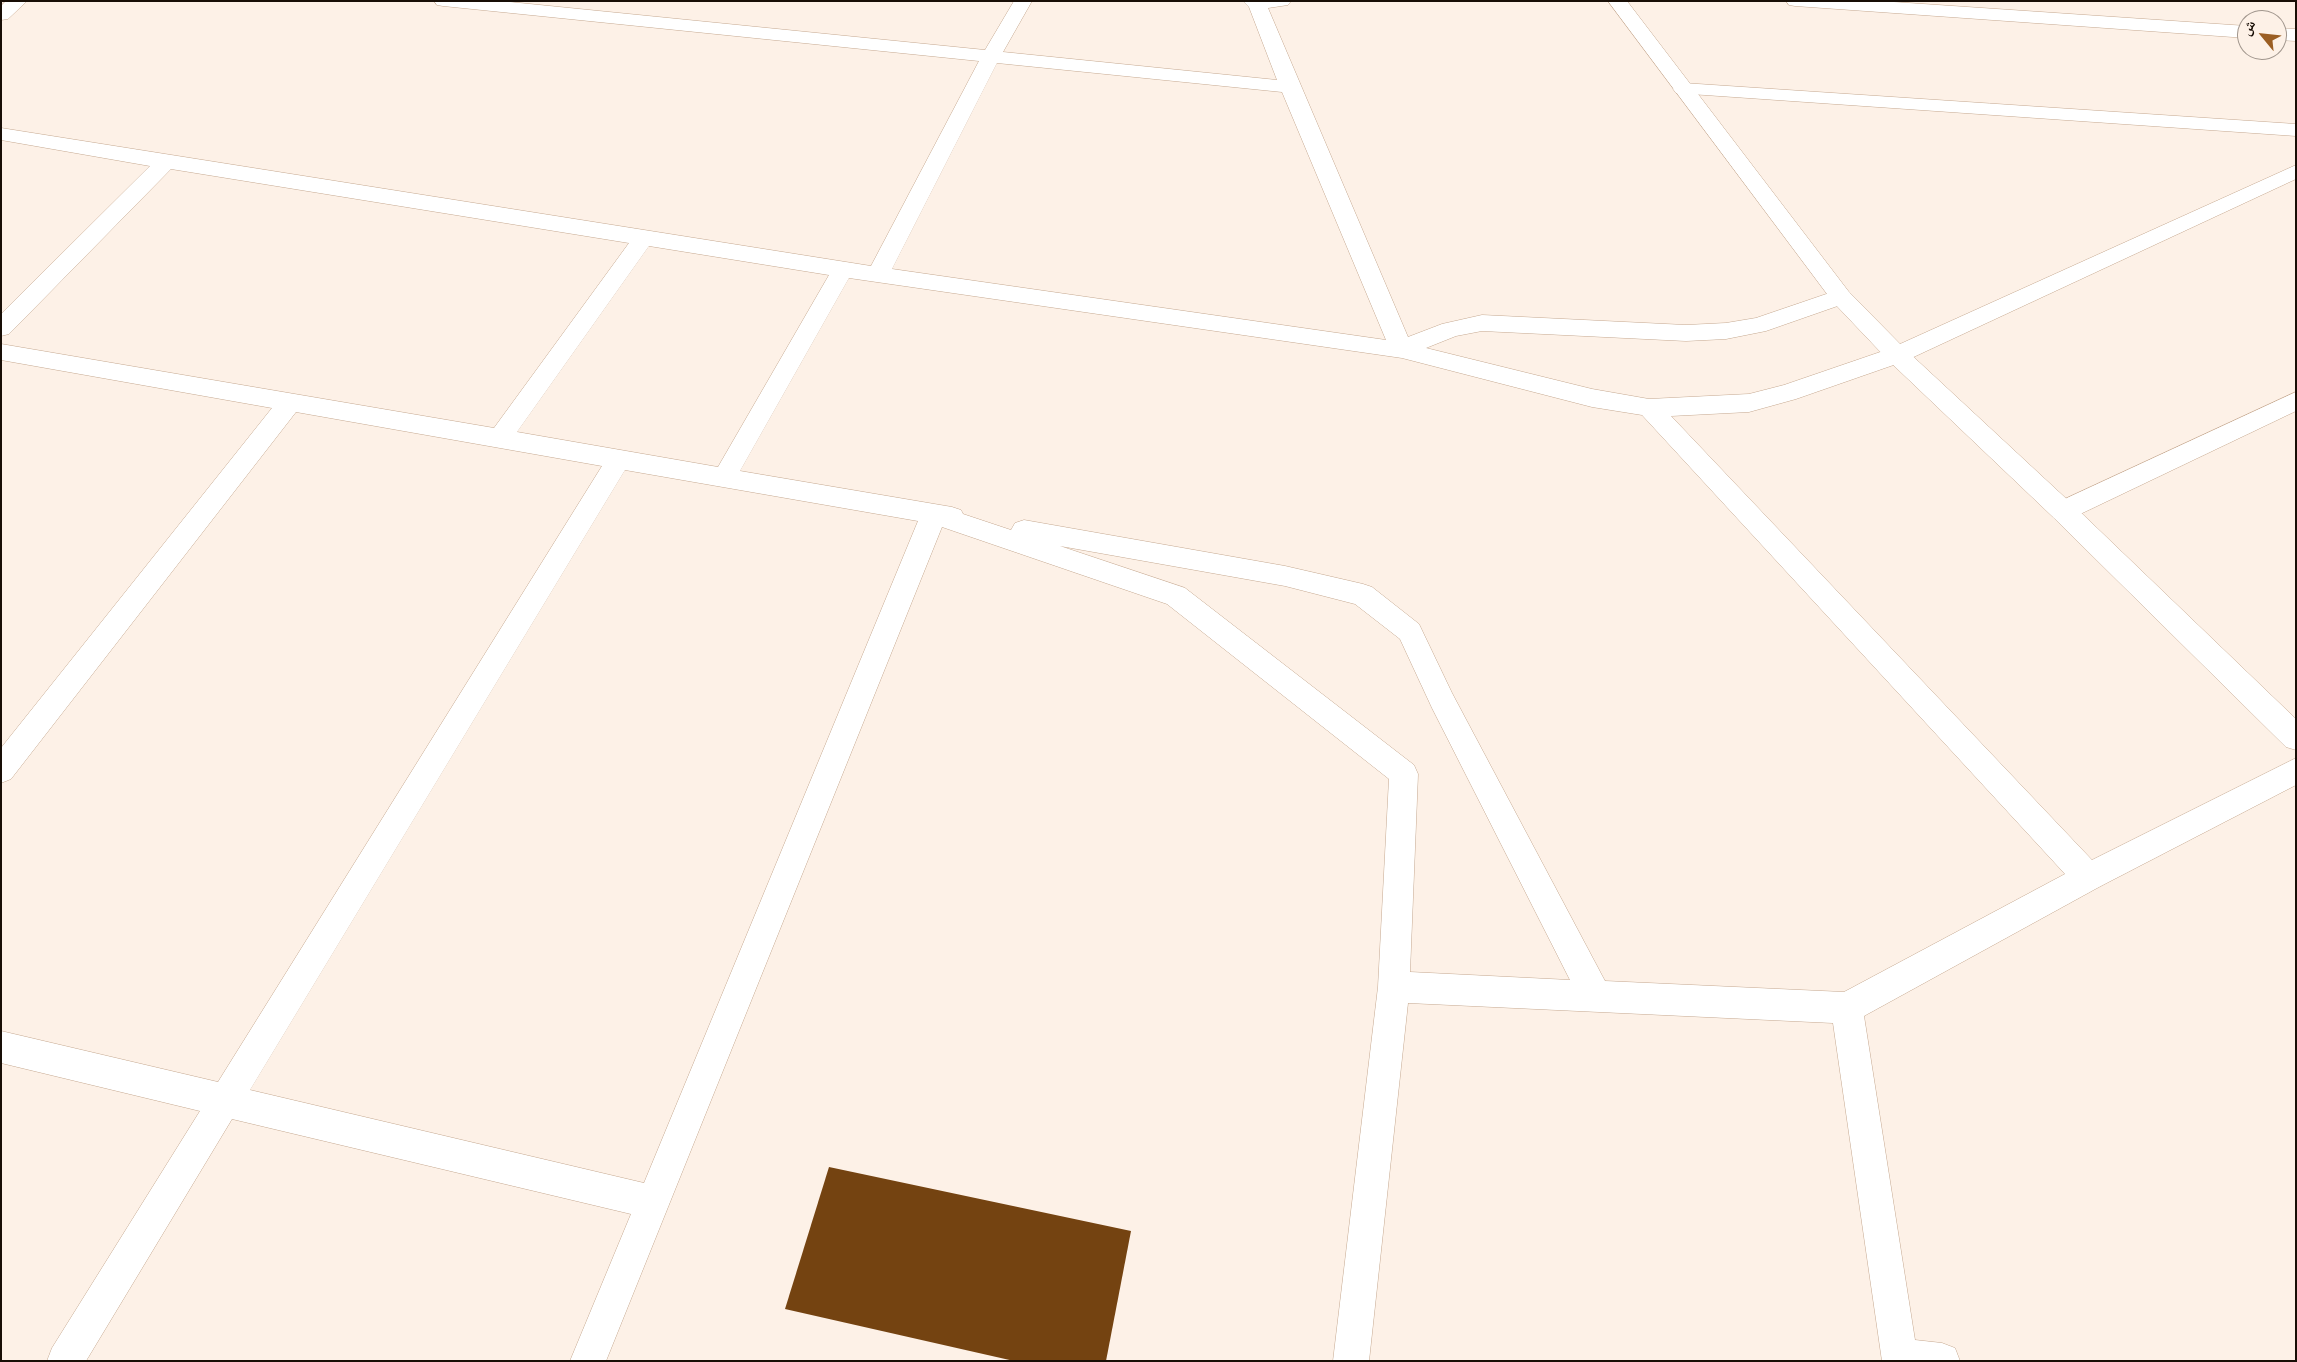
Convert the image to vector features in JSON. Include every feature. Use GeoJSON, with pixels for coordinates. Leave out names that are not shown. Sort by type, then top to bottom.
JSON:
{"type":"FeatureCollection","features":[{"type":"Feature","properties":{"kind":"street"},"geometry":{"type":"LineString","coordinates":[[1,15],[18,1]]}},
{"type":"Feature","properties":{"kind":"street"},"geometry":{"type":"LineString","coordinates":[[443,1],[657,15],[991,57],[1290,87]]}},
{"type":"Feature","properties":{"kind":"street"},"geometry":{"type":"LineString","coordinates":[[878,274],[991,57],[1023,1]]}},
{"type":"Feature","properties":{"kind":"street"},"geometry":{"type":"LineString","coordinates":[[1282,1],[1255,3],[1402,350]]}},
{"type":"Feature","properties":{"kind":"street"},"geometry":{"type":"LineString","coordinates":[[1617,1],[1841,297],[1897,356],[2063,511],[2296,738]]}},
{"type":"Feature","properties":{"kind":"street"},"geometry":{"type":"LineString","coordinates":[[1795,1],[2237,31]]}},
{"type":"Feature","properties":{"kind":"street"},"geometry":{"type":"LineString","coordinates":[[1683,90],[2296,130]]}},
{"type":"Feature","properties":{"kind":"street"},"geometry":{"type":"LineString","coordinates":[[1,134],[166,162],[843,269],[1402,350],[1592,398],[1648,408],[1749,403],[1788,393],[1897,356],[2296,171]]}},
{"type":"Feature","properties":{"kind":"street"},"geometry":{"type":"LineString","coordinates":[[1,328],[166,162]]}},
{"type":"Feature","properties":{"kind":"street"},"geometry":{"type":"LineString","coordinates":[[500,438],[644,237]]}},
{"type":"Feature","properties":{"kind":"street"},"geometry":{"type":"LineString","coordinates":[[724,478],[843,269]]}},
{"type":"Feature","properties":{"kind":"street"},"geometry":{"type":"LineString","coordinates":[[1402,350],[1432,335],[1456,326],[1482,323],[1686,333],[1726,331],[1758,325],[1841,297]]}},
{"type":"Feature","properties":{"kind":"street"},"geometry":{"type":"LineString","coordinates":[[1,352],[1286,576],[1364,595],[1410,632],[1442,700],[1596,997]]}},
{"type":"Feature","properties":{"kind":"street"},"geometry":{"type":"LineString","coordinates":[[2063,511],[2296,401]]}},
{"type":"Feature","properties":{"kind":"street"},"geometry":{"type":"LineString","coordinates":[[1,770],[290,402]]}},
{"type":"Feature","properties":{"kind":"street"},"geometry":{"type":"LineString","coordinates":[[1648,408],[2088,877]]}},
{"type":"Feature","properties":{"kind":"street"},"geometry":{"type":"LineString","coordinates":[[65,1361],[619,459]]}},
{"type":"Feature","properties":{"kind":"street"},"geometry":{"type":"LineString","coordinates":[[934,514],[1176,596],[1404,774],[1394,987],[1350,1361]]}},
{"type":"Feature","properties":{"kind":"street"},"geometry":{"type":"LineString","coordinates":[[588,1361],[934,514]]}},
{"type":"Feature","properties":{"kind":"street"},"geometry":{"type":"LineString","coordinates":[[1394,987],[1847,1008],[2088,877],[2296,771]]}},
{"type":"Feature","properties":{"kind":"street"},"geometry":{"type":"LineString","coordinates":[[1847,1008],[1900,1359],[1942,1361]]}},
{"type":"Feature","properties":{"kind":"street"},"geometry":{"type":"LineString","coordinates":[[1,1047],[652,1202]]}},
{"type":"Feature","properties":{"kind":"building"},"geometry":{"type":"Polygon","coordinates":[[[829,1167],[1131,1231],[1106,1361],[1014,1361],[785,1309],[829,1167]]]}}]}
